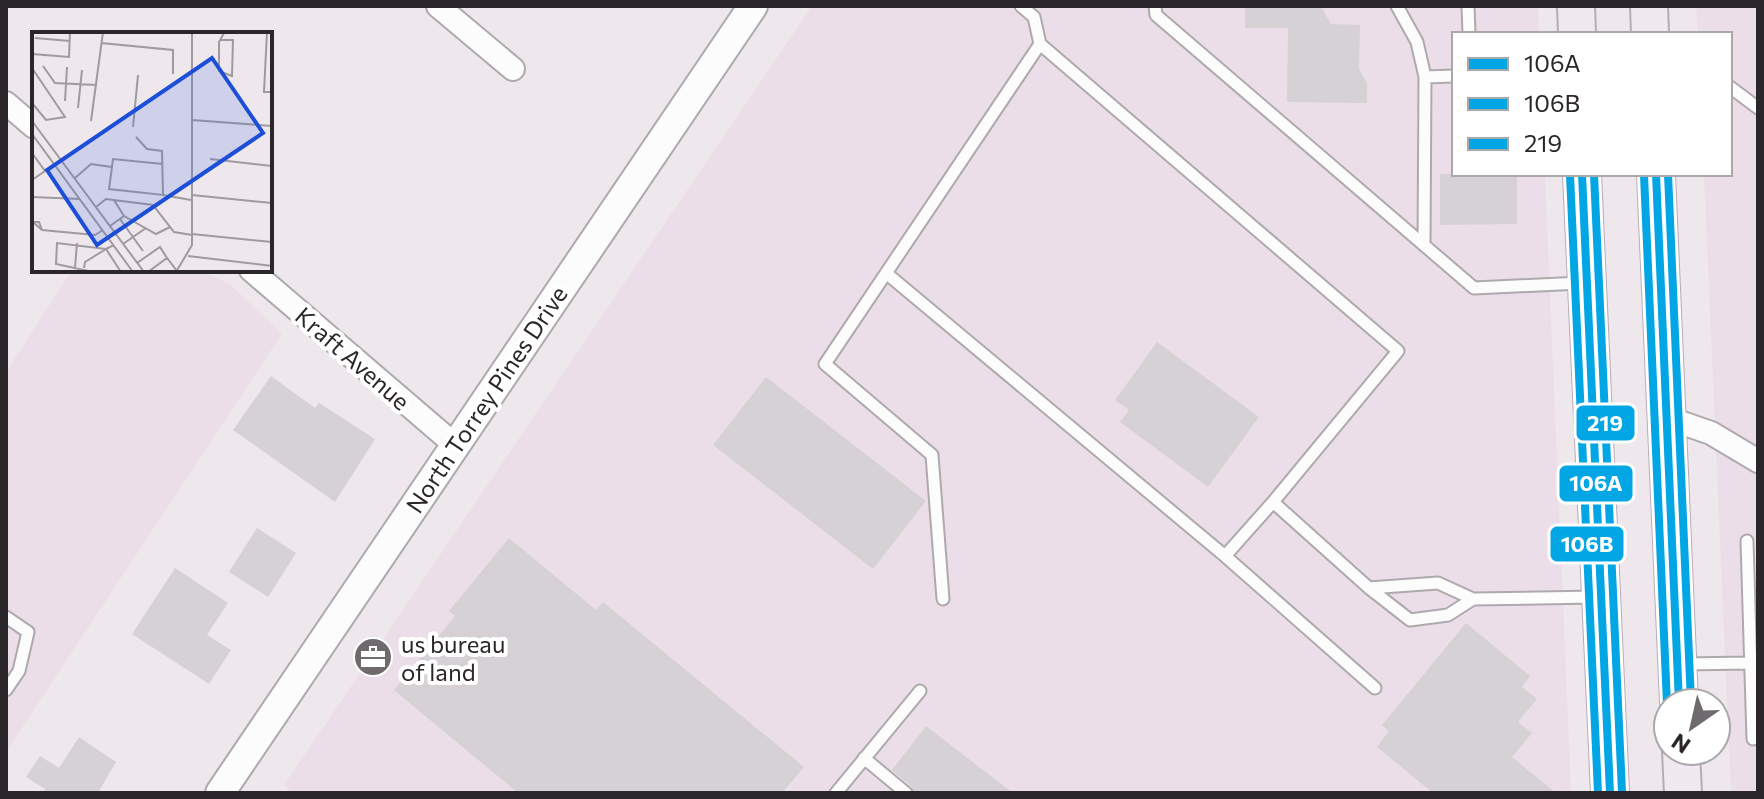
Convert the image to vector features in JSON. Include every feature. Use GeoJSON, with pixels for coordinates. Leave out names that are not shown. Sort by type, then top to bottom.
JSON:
{"type":"FeatureCollection","features":[{"type":"Feature","properties":{"kind":"main road"},"geometry":{"type":"LineString","coordinates":[[1576,6],[1577,32]]}},
{"type":"Feature","properties":{"kind":"main road"},"geometry":{"type":"LineString","coordinates":[[1649,6],[1650,32]]}},
{"type":"Feature","properties":{"kind":"main road"},"geometry":{"type":"LineString","coordinates":[[1582,176],[1610,793]]}},
{"type":"Feature","properties":{"kind":"main road"},"geometry":{"type":"LineString","coordinates":[[1656,176],[1678,687]]}},
{"type":"Feature","properties":{"kind":"main road"},"geometry":{"type":"LineString","coordinates":[[1682,767],[1683,793]]}},
{"type":"Feature","properties":{"kind":"street"},"geometry":{"type":"LineString","coordinates":[[438,6],[513,69]]}},
{"type":"Feature","properties":{"kind":"street","name":"North Torrey Pines Drive"},"geometry":{"type":"LineString","coordinates":[[220,793],[753,6]]}},
{"type":"Feature","properties":{"kind":"street"},"geometry":{"type":"LineString","coordinates":[[6,103],[32,125]]}},
{"type":"Feature","properties":{"kind":"street","name":"Kraft Avenue"},"geometry":{"type":"LineString","coordinates":[[253,272],[455,445]]}},
{"type":"Feature","properties":{"kind":"street"},"geometry":{"type":"LineString","coordinates":[[1665,417],[1711,433],[1758,461]]}},
{"type":"Feature","properties":{"kind":"lane"},"geometry":{"type":"LineString","coordinates":[[1021,6],[1034,17],[1040,44],[1398,351],[1225,556]]}},
{"type":"Feature","properties":{"kind":"lane"},"geometry":{"type":"LineString","coordinates":[[1155,6],[1156,15],[1474,288],[1587,283]]}},
{"type":"Feature","properties":{"kind":"lane"},"geometry":{"type":"LineString","coordinates":[[1397,6],[1417,42],[1425,77],[1424,245]]}},
{"type":"Feature","properties":{"kind":"lane"},"geometry":{"type":"LineString","coordinates":[[1468,6],[1469,32]]}},
{"type":"Feature","properties":{"kind":"lane"},"geometry":{"type":"LineString","coordinates":[[943,599],[932,455],[825,364],[1040,44]]}},
{"type":"Feature","properties":{"kind":"lane"},"geometry":{"type":"LineString","coordinates":[[1425,77],[1452,76]]}},
{"type":"Feature","properties":{"kind":"lane"},"geometry":{"type":"LineString","coordinates":[[1732,88],[1758,108]]}},
{"type":"Feature","properties":{"kind":"lane"},"geometry":{"type":"LineString","coordinates":[[886,273],[1225,556],[1375,688]]}},
{"type":"Feature","properties":{"kind":"lane"},"geometry":{"type":"LineString","coordinates":[[1273,502],[1369,588],[1410,620],[1448,615],[1473,599]]}},
{"type":"Feature","properties":{"kind":"lane"},"geometry":{"type":"LineString","coordinates":[[1747,541],[1753,739]]}},
{"type":"Feature","properties":{"kind":"lane"},"geometry":{"type":"LineString","coordinates":[[1369,588],[1438,583],[1473,599],[1601,597]]}},
{"type":"Feature","properties":{"kind":"lane"},"geometry":{"type":"LineString","coordinates":[[6,617],[28,632],[19,671],[6,690]]}},
{"type":"Feature","properties":{"kind":"lane"},"geometry":{"type":"LineString","coordinates":[[1677,664],[1750,663]]}},
{"type":"Feature","properties":{"kind":"lane"},"geometry":{"type":"LineString","coordinates":[[836,793],[920,691]]}},
{"type":"Feature","properties":{"kind":"lane"},"geometry":{"type":"LineString","coordinates":[[864,758],[906,793]]}},
{"type":"Feature","properties":{"kind":"shaded area"},"geometry":{"type":"Polygon","coordinates":[[[812,6],[1538,6],[1539,32],[1452,32],[1452,176],[1545,176],[1571,793],[293,793],[284,785],[812,6]]]}},
{"type":"Feature","properties":{"kind":"shaded area"},"geometry":{"type":"Polygon","coordinates":[[[1696,6],[1758,6],[1758,793],[1731,793],[1732,687],[1726,687],[1704,176],[1732,176],[1732,32],[1698,32],[1696,6]]]}},
{"type":"Feature","properties":{"kind":"shaded area"},"geometry":{"type":"Polygon","coordinates":[[[71,272],[203,272],[230,284],[282,334],[6,752],[6,372],[71,272]]]}},
{"type":"Feature","properties":{"kind":"building"},"geometry":{"type":"Polygon","coordinates":[[[1245,6],[1321,6],[1331,24],[1360,25],[1359,69],[1367,83],[1367,103],[1287,102],[1288,28],[1245,28],[1245,6]]]}},
{"type":"Feature","properties":{"kind":"building"},"geometry":{"type":"Polygon","coordinates":[[[1440,174],[1517,176],[1517,224],[1440,225],[1440,174]]]}},
{"type":"Feature","properties":{"kind":"building"},"geometry":{"type":"Polygon","coordinates":[[[1157,342],[1259,417],[1208,487],[1120,422],[1129,410],[1115,400],[1157,342]]]}},
{"type":"Feature","properties":{"kind":"building"},"geometry":{"type":"Polygon","coordinates":[[[271,376],[315,408],[319,403],[375,439],[335,502],[233,430],[271,376]]]}},
{"type":"Feature","properties":{"kind":"building"},"geometry":{"type":"Polygon","coordinates":[[[766,377],[926,501],[873,569],[713,445],[766,377]]]}},
{"type":"Feature","properties":{"kind":"building"},"geometry":{"type":"Polygon","coordinates":[[[257,528],[296,553],[268,597],[229,572],[257,528]]]}},
{"type":"Feature","properties":{"kind":"building"},"geometry":{"type":"Polygon","coordinates":[[[509,538],[596,610],[603,602],[804,767],[782,793],[518,793],[394,690],[455,616],[449,611],[509,538]]]}},
{"type":"Feature","properties":{"kind":"building"},"geometry":{"type":"Polygon","coordinates":[[[175,568],[228,603],[207,635],[231,650],[209,684],[132,634],[175,568]]]}},
{"type":"Feature","properties":{"kind":"building"},"geometry":{"type":"Polygon","coordinates":[[[1466,623],[1530,676],[1522,687],[1537,699],[1518,722],[1532,733],[1512,757],[1556,793],[1433,793],[1377,747],[1389,731],[1382,725],[1466,623]]]}},
{"type":"Feature","properties":{"kind":"building"},"geometry":{"type":"Polygon","coordinates":[[[926,726],[1013,793],[914,793],[911,786],[892,770],[926,726]]]}},
{"type":"Feature","properties":{"kind":"building"},"geometry":{"type":"Polygon","coordinates":[[[79,737],[116,762],[98,793],[43,793],[45,789],[26,777],[40,756],[59,768],[79,737]]]}},
{"type":"Feature","properties":{"kind":"transit line","name":"106B"},"geometry":{"type":"LineString","coordinates":[[1570,176],[1598,793]]}},
{"type":"Feature","properties":{"kind":"transit line","name":"106A"},"geometry":{"type":"LineString","coordinates":[[1582,176],[1610,793]]}},
{"type":"Feature","properties":{"kind":"transit line","name":"219"},"geometry":{"type":"LineString","coordinates":[[1594,176],[1622,792]]}},
{"type":"Feature","properties":{"kind":"transit line","name":"106B"},"geometry":{"type":"LineString","coordinates":[[1644,176],[1666,687]]}},
{"type":"Feature","properties":{"kind":"transit line","name":"106A"},"geometry":{"type":"LineString","coordinates":[[1656,176],[1678,687]]}},
{"type":"Feature","properties":{"kind":"transit line","name":"219"},"geometry":{"type":"LineString","coordinates":[[1668,176],[1690,687]]}},
{"type":"Feature","properties":{"kind":"place","name":"us bureau of land"},"geometry":{"type":"Point","coordinates":[373,657]}}]}
